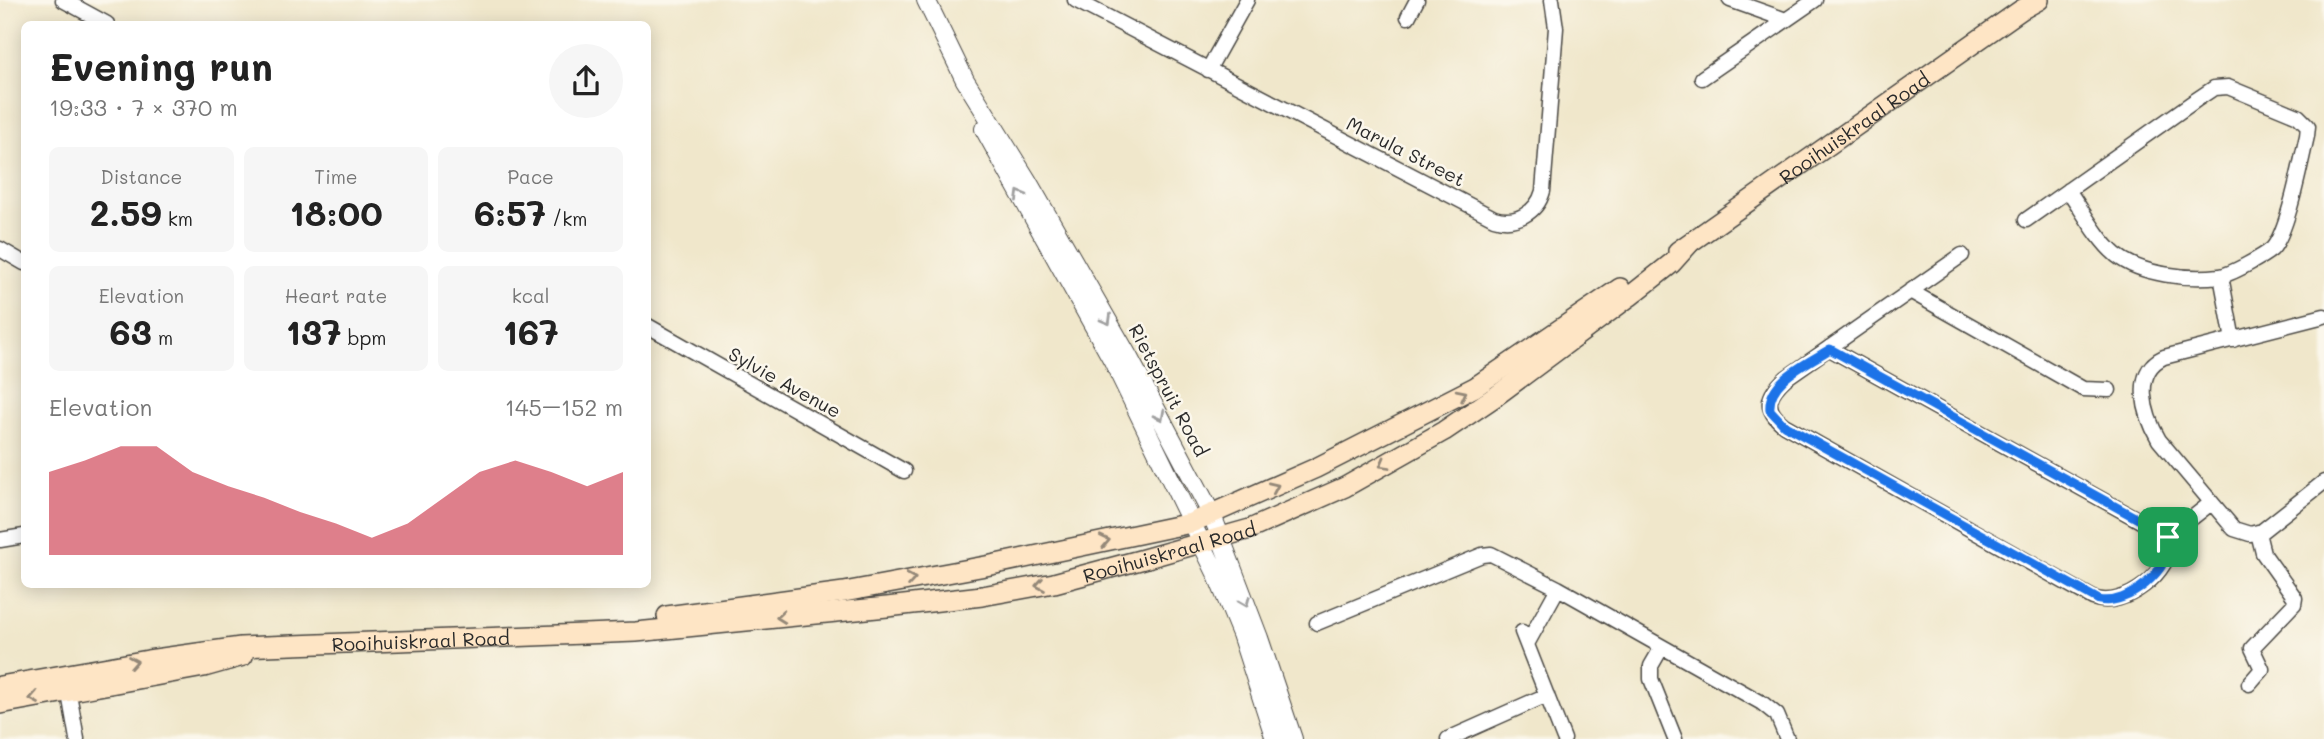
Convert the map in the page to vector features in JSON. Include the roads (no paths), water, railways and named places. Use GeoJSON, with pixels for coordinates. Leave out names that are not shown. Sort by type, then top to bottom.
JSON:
{"type":"FeatureCollection","features":[{"type":"Feature","properties":{"kind":"main road","name":"Rooihuiskraal Road"},"geometry":{"type":"LineString","coordinates":[[564,634],[602,625],[844,592],[1191,523],[1212,515],[1316,468],[1475,387],[1689,244],[2026,5],[2039,0]]}},
{"type":"Feature","properties":{"kind":"main road","name":"Rooihuiskraal Road"},"geometry":{"type":"LineString","coordinates":[[0,704],[67,683],[209,650],[636,632],[982,596],[1054,583],[1201,544],[1250,529],[1345,487],[1444,431],[1496,396],[1672,263],[1689,244]]}},
{"type":"Feature","properties":{"kind":"main road","name":"Rooihuiskraal Road"},"geometry":{"type":"LineString","coordinates":[[0,686],[67,683]]}},
{"type":"Feature","properties":{"kind":"street"},"geometry":{"type":"LineString","coordinates":[[63,0],[102,21]]}},
{"type":"Feature","properties":{"kind":"street","name":"Rietspruit Road"},"geometry":{"type":"LineString","coordinates":[[926,0],[965,80],[1027,180],[1128,356],[1212,515],[1259,638],[1293,739]]}},
{"type":"Feature","properties":{"kind":"street","name":"Marula Street"},"geometry":{"type":"LineString","coordinates":[[1075,0],[1494,218],[1513,220],[1531,211],[1543,191],[1556,28],[1552,0]]}},
{"type":"Feature","properties":{"kind":"street"},"geometry":{"type":"LineString","coordinates":[[1208,70],[1247,0]]}},
{"type":"Feature","properties":{"kind":"street"},"geometry":{"type":"LineString","coordinates":[[1408,18],[1417,0]]}},
{"type":"Feature","properties":{"kind":"street"},"geometry":{"type":"LineString","coordinates":[[1730,0],[1786,20]]}},
{"type":"Feature","properties":{"kind":"street"},"geometry":{"type":"LineString","coordinates":[[1702,78],[1815,0]]}},
{"type":"Feature","properties":{"kind":"street","name":"Rietspruit Road"},"geometry":{"type":"LineString","coordinates":[[965,80],[977,115],[999,159],[1113,362],[1230,605],[1275,739]]}},
{"type":"Feature","properties":{"kind":"street"},"geometry":{"type":"LineString","coordinates":[[2026,220],[2068,190],[2196,100],[2219,87],[2228,87],[2298,116],[2308,126],[2285,221],[2277,241],[2267,252],[2221,276],[2151,272],[2123,260],[2111,250],[2068,190]]}},
{"type":"Feature","properties":{"kind":"street"},"geometry":{"type":"LineString","coordinates":[[0,249],[21,261]]}},
{"type":"Feature","properties":{"kind":"street"},"geometry":{"type":"LineString","coordinates":[[1962,255],[1786,378],[1773,393],[1770,410],[1784,425],[2099,600],[2116,600],[2134,593],[2148,582],[2169,552],[2168,537]]}},
{"type":"Feature","properties":{"kind":"street"},"geometry":{"type":"LineString","coordinates":[[2221,276],[2233,340]]}},
{"type":"Feature","properties":{"kind":"street"},"geometry":{"type":"LineString","coordinates":[[1910,292],[2082,389],[2109,390]]}},
{"type":"Feature","properties":{"kind":"street"},"geometry":{"type":"LineString","coordinates":[[2322,486],[2258,533],[2250,534],[2234,529],[2156,435],[2144,396],[2144,378],[2150,366],[2164,357],[2324,316]]}},
{"type":"Feature","properties":{"kind":"street","name":"Sylvie Avenue"},"geometry":{"type":"LineString","coordinates":[[652,328],[904,471]]}},
{"type":"Feature","properties":{"kind":"street"},"geometry":{"type":"LineString","coordinates":[[1830,349],[2168,537]]}},
{"type":"Feature","properties":{"kind":"street"},"geometry":{"type":"LineString","coordinates":[[2168,537],[2211,503]]}},
{"type":"Feature","properties":{"kind":"street"},"geometry":{"type":"LineString","coordinates":[[2249,684],[2262,669],[2262,664],[2252,648],[2294,604],[2295,598],[2263,553],[2258,533]]}},
{"type":"Feature","properties":{"kind":"street"},"geometry":{"type":"LineString","coordinates":[[0,540],[21,536]]}},
{"type":"Feature","properties":{"kind":"street"},"geometry":{"type":"LineString","coordinates":[[1317,623],[1482,555],[1491,554],[1558,588],[1762,703],[1776,715],[1787,739]]}},
{"type":"Feature","properties":{"kind":"street"},"geometry":{"type":"LineString","coordinates":[[1558,588],[1524,638],[1564,739]]}},
{"type":"Feature","properties":{"kind":"street"},"geometry":{"type":"LineString","coordinates":[[1662,647],[1651,666],[1651,679],[1675,739]]}},
{"type":"Feature","properties":{"kind":"street"},"geometry":{"type":"LineString","coordinates":[[67,683],[77,739]]}},
{"type":"Feature","properties":{"kind":"street"},"geometry":{"type":"LineString","coordinates":[[1448,739],[1547,695]]}}]}
